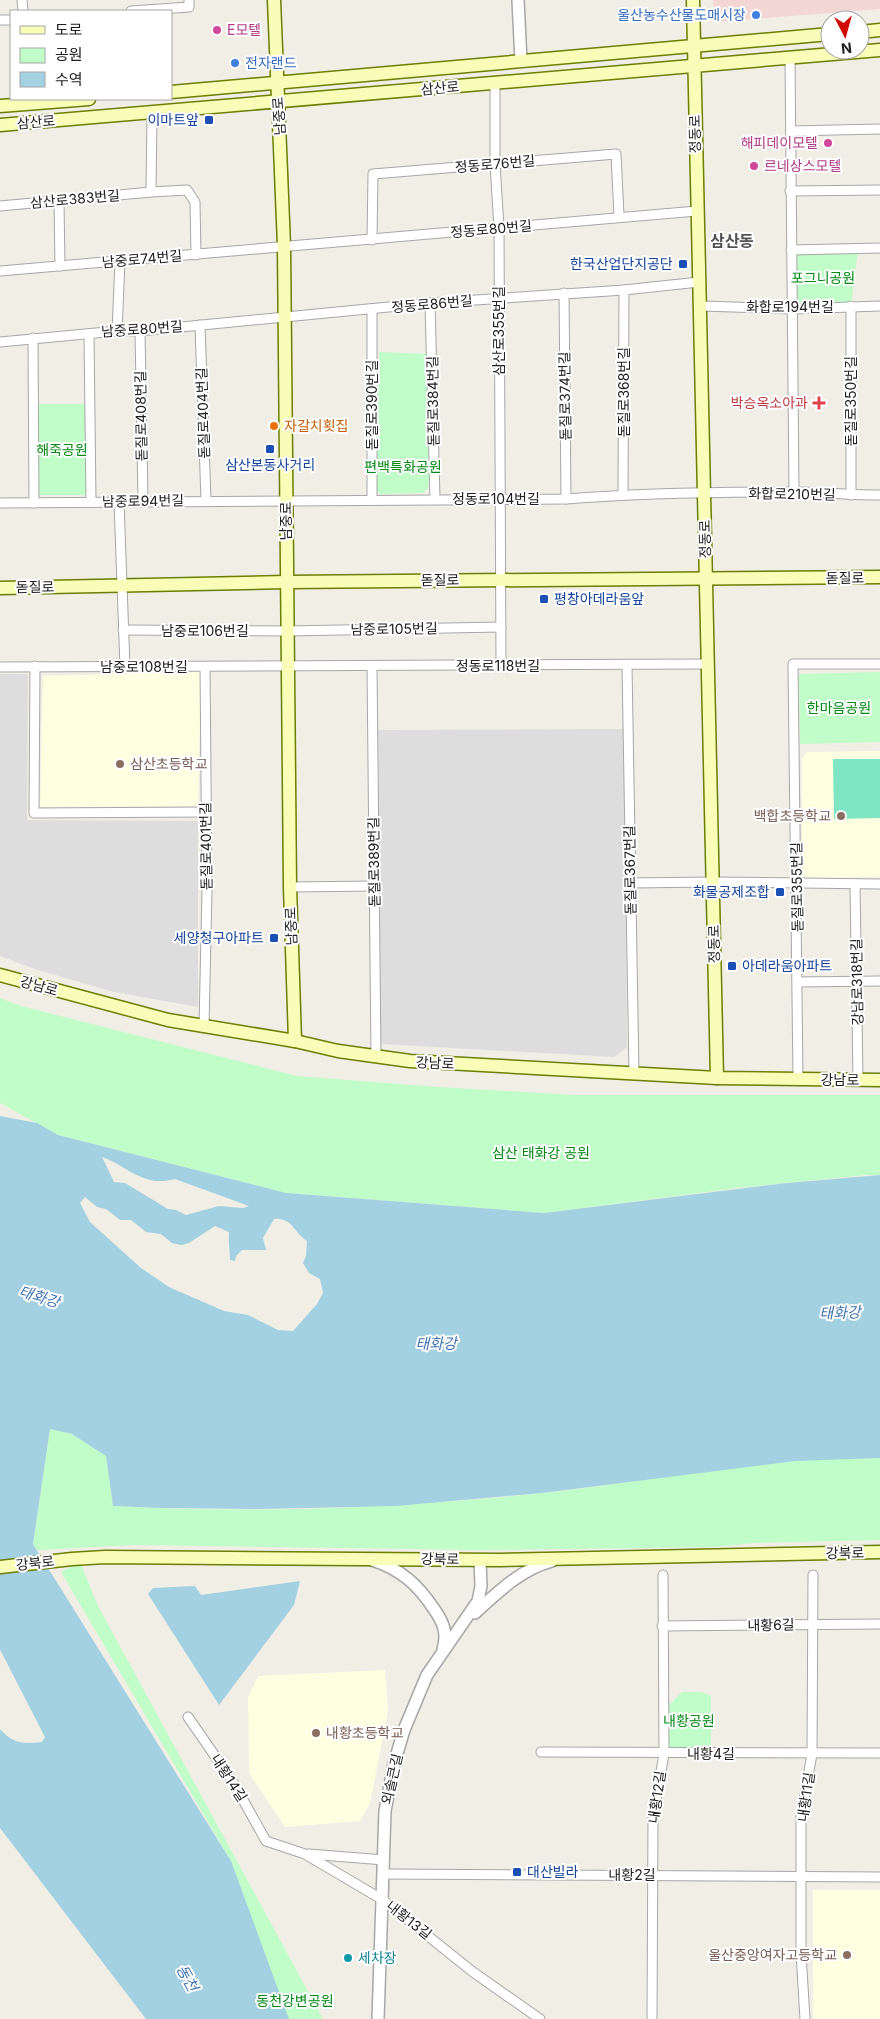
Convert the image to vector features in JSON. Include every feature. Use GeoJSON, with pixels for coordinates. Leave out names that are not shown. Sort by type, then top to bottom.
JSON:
{"type":"FeatureCollection","features":[{"type":"Feature","properties":{"kind":"main road","name":"남중로"},"geometry":{"type":"LineString","coordinates":[[274,0],[284,246],[290,887],[295,1041]]}},
{"type":"Feature","properties":{"kind":"main road","name":"정동로"},"geometry":{"type":"LineString","coordinates":[[692,0],[717,1078]]}},
{"type":"Feature","properties":{"kind":"main road","name":"삼산로"},"geometry":{"type":"LineString","coordinates":[[172,92],[820,35]]}},
{"type":"Feature","properties":{"kind":"main road","name":"삼산로"},"geometry":{"type":"LineString","coordinates":[[0,125],[880,50]]}},
{"type":"Feature","properties":{"kind":"main road","name":"삼산로"},"geometry":{"type":"LineString","coordinates":[[0,106],[29,101],[59,100]]}},
{"type":"Feature","properties":{"kind":"main road","name":"돋질로"},"geometry":{"type":"LineString","coordinates":[[0,588],[501,579],[880,577]]}},
{"type":"Feature","properties":{"kind":"main road","name":"강남로"},"geometry":{"type":"LineString","coordinates":[[0,975],[135,1013],[376,1057],[410,1061],[717,1078],[880,1080]]}},
{"type":"Feature","properties":{"kind":"main road","name":"강북로"},"geometry":{"type":"LineString","coordinates":[[0,1567],[105,1557],[480,1560],[880,1552]]}},
{"type":"Feature","properties":{"kind":"street"},"geometry":{"type":"LineString","coordinates":[[518,0],[521,61]]}},
{"type":"Feature","properties":{"kind":"street"},"geometry":{"type":"LineString","coordinates":[[139,10],[189,4]]}},
{"type":"Feature","properties":{"kind":"street"},"geometry":{"type":"LineString","coordinates":[[790,58],[794,492]]}},
{"type":"Feature","properties":{"kind":"street","name":"삼산로355번길"},"geometry":{"type":"LineString","coordinates":[[495,83],[495,164],[499,228],[502,666]]}},
{"type":"Feature","properties":{"kind":"street"},"geometry":{"type":"LineString","coordinates":[[151,192],[152,112]]}},
{"type":"Feature","properties":{"kind":"street"},"geometry":{"type":"LineString","coordinates":[[791,131],[880,128]]}},
{"type":"Feature","properties":{"kind":"street","name":"정동로76번길"},"geometry":{"type":"LineString","coordinates":[[372,240],[373,174],[616,154],[619,216]]}},
{"type":"Feature","properties":{"kind":"street","name":"삼산로383번길"},"geometry":{"type":"LineString","coordinates":[[0,206],[187,190],[195,202],[196,254]]}},
{"type":"Feature","properties":{"kind":"street"},"geometry":{"type":"LineString","coordinates":[[790,191],[880,190]]}},
{"type":"Feature","properties":{"kind":"street"},"geometry":{"type":"LineString","coordinates":[[60,201],[60,266]]}},
{"type":"Feature","properties":{"kind":"street","name":"정동로80번길"},"geometry":{"type":"LineString","coordinates":[[284,246],[372,240],[619,216],[697,211]]}},
{"type":"Feature","properties":{"kind":"street","name":"남중로74번길"},"geometry":{"type":"LineString","coordinates":[[0,271],[284,246]]}},
{"type":"Feature","properties":{"kind":"street"},"geometry":{"type":"LineString","coordinates":[[791,250],[880,248]]}},
{"type":"Feature","properties":{"kind":"street"},"geometry":{"type":"LineString","coordinates":[[117,331],[120,261]]}},
{"type":"Feature","properties":{"kind":"street","name":"정동로86번길"},"geometry":{"type":"LineString","coordinates":[[284,317],[430,303],[624,290],[699,282]]}},
{"type":"Feature","properties":{"kind":"street","name":"돋질로368번길"},"geometry":{"type":"LineString","coordinates":[[623,494],[624,290]]}},
{"type":"Feature","properties":{"kind":"street","name":"돋질로374번길"},"geometry":{"type":"LineString","coordinates":[[564,294],[566,499]]}},
{"type":"Feature","properties":{"kind":"street","name":"돋질로384번길"},"geometry":{"type":"LineString","coordinates":[[430,303],[435,499]]}},
{"type":"Feature","properties":{"kind":"street","name":"화합로194번길"},"geometry":{"type":"LineString","coordinates":[[700,306],[792,309],[880,306]]}},
{"type":"Feature","properties":{"kind":"street","name":"돋질로350번길"},"geometry":{"type":"LineString","coordinates":[[851,306],[851,495]]}},
{"type":"Feature","properties":{"kind":"street","name":"돋질로390번길"},"geometry":{"type":"LineString","coordinates":[[372,310],[372,500]]}},
{"type":"Feature","properties":{"kind":"street","name":"남중로80번길"},"geometry":{"type":"LineString","coordinates":[[0,342],[284,317]]}},
{"type":"Feature","properties":{"kind":"street","name":"돋질로404번길"},"geometry":{"type":"LineString","coordinates":[[200,325],[206,501]]}},
{"type":"Feature","properties":{"kind":"street","name":"돋질로408번길"},"geometry":{"type":"LineString","coordinates":[[140,331],[143,502]]}},
{"type":"Feature","properties":{"kind":"street"},"geometry":{"type":"LineString","coordinates":[[89,334],[90,502]]}},
{"type":"Feature","properties":{"kind":"street"},"geometry":{"type":"LineString","coordinates":[[33,338],[34,502]]}},
{"type":"Feature","properties":{"kind":"street","name":"화합로210번길"},"geometry":{"type":"LineString","coordinates":[[704,493],[794,492],[880,495]]}},
{"type":"Feature","properties":{"kind":"street","name":"정동로104번길"},"geometry":{"type":"LineString","coordinates":[[287,500],[566,499],[623,494],[704,493]]}},
{"type":"Feature","properties":{"kind":"street","name":"남중로94번길"},"geometry":{"type":"LineString","coordinates":[[0,503],[287,500]]}},
{"type":"Feature","properties":{"kind":"street"},"geometry":{"type":"LineString","coordinates":[[119,502],[121,585],[126,666]]}},
{"type":"Feature","properties":{"kind":"street","name":"남중로105번길"},"geometry":{"type":"LineString","coordinates":[[288,631],[501,628]]}},
{"type":"Feature","properties":{"kind":"street","name":"남중로106번길"},"geometry":{"type":"LineString","coordinates":[[124,630],[288,631]]}},
{"type":"Feature","properties":{"kind":"street","name":"정동로118번길"},"geometry":{"type":"LineString","coordinates":[[288,667],[707,664]]}},
{"type":"Feature","properties":{"kind":"street","name":"돋질로355번길"},"geometry":{"type":"LineString","coordinates":[[798,1080],[793,664],[880,664]]}},
{"type":"Feature","properties":{"kind":"street","name":"돋질로367번길"},"geometry":{"type":"LineString","coordinates":[[627,665],[634,1074]]}},
{"type":"Feature","properties":{"kind":"street","name":"남중로108번길"},"geometry":{"type":"LineString","coordinates":[[0,666],[288,667]]}},
{"type":"Feature","properties":{"kind":"street"},"geometry":{"type":"LineString","coordinates":[[35,666],[34,813],[205,812]]}},
{"type":"Feature","properties":{"kind":"street","name":"돋질로389번길"},"geometry":{"type":"LineString","coordinates":[[372,666],[376,1057]]}},
{"type":"Feature","properties":{"kind":"street","name":"돋질로401번길"},"geometry":{"type":"LineString","coordinates":[[204,1026],[207,890],[205,667]]}},
{"type":"Feature","properties":{"kind":"street"},"geometry":{"type":"LineString","coordinates":[[630,883],[880,884]]}},
{"type":"Feature","properties":{"kind":"street","name":"강남로318번길"},"geometry":{"type":"LineString","coordinates":[[856,884],[858,1080]]}},
{"type":"Feature","properties":{"kind":"street"},"geometry":{"type":"LineString","coordinates":[[290,887],[375,886]]}},
{"type":"Feature","properties":{"kind":"street"},"geometry":{"type":"LineString","coordinates":[[798,982],[880,981]]}},
{"type":"Feature","properties":{"kind":"street"},"geometry":{"type":"LineString","coordinates":[[366,1558],[403,1574],[424,1594],[445,1629],[446,1637],[441,1654]]}},
{"type":"Feature","properties":{"kind":"street"},"geometry":{"type":"LineString","coordinates":[[465,1622],[518,1577],[538,1566],[562,1559]]}},
{"type":"Feature","properties":{"kind":"street","name":"외솔큰길"},"geometry":{"type":"LineString","coordinates":[[378,2019],[385,1811],[394,1764],[404,1730],[428,1675],[478,1601],[481,1593],[480,1560]]}},
{"type":"Feature","properties":{"kind":"street","name":"내황12길"},"geometry":{"type":"LineString","coordinates":[[652,2019],[653,1817],[664,1754],[663,1575]]}},
{"type":"Feature","properties":{"kind":"street","name":"내황11길"},"geometry":{"type":"LineString","coordinates":[[805,2019],[801,1953],[801,1816],[812,1754],[813,1575]]}},
{"type":"Feature","properties":{"kind":"street","name":"내황6길"},"geometry":{"type":"LineString","coordinates":[[662,1626],[880,1624]]}},
{"type":"Feature","properties":{"kind":"street","name":"내황14길"},"geometry":{"type":"LineString","coordinates":[[188,1717],[233,1782],[266,1841]]}},
{"type":"Feature","properties":{"kind":"street","name":"내황4길"},"geometry":{"type":"LineString","coordinates":[[541,1752],[664,1754],[880,1753]]}},
{"type":"Feature","properties":{"kind":"street","name":"내황13길"},"geometry":{"type":"LineString","coordinates":[[266,1841],[305,1854],[383,1900],[473,1972],[540,2019]]}},
{"type":"Feature","properties":{"kind":"street"},"geometry":{"type":"LineString","coordinates":[[305,1854],[384,1860]]}},
{"type":"Feature","properties":{"kind":"street","name":"내황2길"},"geometry":{"type":"LineString","coordinates":[[383,1874],[880,1877]]}},
{"type":"Feature","properties":{"kind":"shaded area","name":"울산농수산물도매시장"},"geometry":{"type":"Polygon","coordinates":[[[713,0],[880,0],[880,9],[820,10],[820,14],[715,22],[713,0]]]}},
{"type":"Feature","properties":{"kind":"shaded area","name":"삼산초등학교"},"geometry":{"type":"Polygon","coordinates":[[[201,672],[198,806],[40,807],[43,676],[201,672]]]}},
{"type":"Feature","properties":{"kind":"shaded area","name":"세양청구아파트"},"geometry":{"type":"Polygon","coordinates":[[[0,674],[28,674],[27,820],[198,821],[198,1007],[114,992],[38,970],[0,956],[0,674]]]}},
{"type":"Feature","properties":{"kind":"shaded area"},"geometry":{"type":"Polygon","coordinates":[[[624,729],[627,1047],[614,1057],[381,1044],[378,730],[624,729]]]}},
{"type":"Feature","properties":{"kind":"shaded area","name":"백합초등학교"},"geometry":{"type":"Polygon","coordinates":[[[880,751],[880,877],[806,878],[802,874],[802,758],[807,752],[880,751]]]}},
{"type":"Feature","properties":{"kind":"shaded area","name":"내황초등학교"},"geometry":{"type":"Polygon","coordinates":[[[385,1670],[388,1711],[370,1803],[360,1821],[285,1827],[249,1773],[248,1697],[258,1676],[385,1670]]]}},
{"type":"Feature","properties":{"kind":"shaded area","name":"울산중앙여자고등학교"},"geometry":{"type":"Polygon","coordinates":[[[813,1890],[880,1890],[880,2019],[813,2019],[813,1890]]]}},
{"type":"Feature","properties":{"kind":"green space","name":"포그니공원"},"geometry":{"type":"Polygon","coordinates":[[[858,249],[851,306],[792,309],[791,250],[858,249]]]}},
{"type":"Feature","properties":{"kind":"green space","name":"편백특화공원"},"geometry":{"type":"Polygon","coordinates":[[[379,352],[427,354],[429,479],[428,488],[423,493],[380,494],[376,490],[379,352]]]}},
{"type":"Feature","properties":{"kind":"green space","name":"해죽공원"},"geometry":{"type":"Polygon","coordinates":[[[37,404],[86,404],[87,495],[38,495],[37,404]]]}},
{"type":"Feature","properties":{"kind":"green space","name":"한마음공원"},"geometry":{"type":"Polygon","coordinates":[[[880,672],[880,742],[800,744],[800,674],[880,672]]]}},
{"type":"Feature","properties":{"kind":"green space"},"geometry":{"type":"Polygon","coordinates":[[[833,759],[880,759],[880,818],[834,819],[833,759]]]}},
{"type":"Feature","properties":{"kind":"green space","name":"삼산 태화강 공원"},"geometry":{"type":"Polygon","coordinates":[[[0,998],[21,1006],[297,1076],[574,1095],[880,1095],[880,1175],[738,1188],[544,1213],[286,1193],[58,1135],[0,1103],[0,998]]]}},
{"type":"Feature","properties":{"kind":"green space"},"geometry":{"type":"Polygon","coordinates":[[[50,1429],[72,1434],[106,1456],[113,1506],[167,1508],[274,1509],[382,1506],[542,1493],[763,1464],[816,1459],[880,1458],[880,1540],[754,1543],[716,1547],[479,1550],[134,1545],[37,1550],[33,1544],[50,1429]]]}},
{"type":"Feature","properties":{"kind":"green space","name":"동천강변공원"},"geometry":{"type":"Polygon","coordinates":[[[80,1562],[98,1606],[323,2019],[285,2019],[231,1861],[61,1572],[80,1562]]]}},
{"type":"Feature","properties":{"kind":"green space","name":"내황공원"},"geometry":{"type":"Polygon","coordinates":[[[682,1692],[702,1692],[711,1696],[711,1751],[668,1750],[669,1705],[682,1692]]]}},
{"type":"Feature","properties":{"kind":"water"},"geometry":{"type":"Polygon","coordinates":[[[0,1116],[37,1123],[58,1135],[286,1193],[544,1213],[787,1183],[880,1175],[880,1458],[795,1461],[542,1493],[396,1506],[260,1509],[160,1508],[113,1506],[106,1456],[72,1434],[50,1429],[33,1544],[231,1861],[289,2019],[146,2019],[0,1828],[0,1729],[10,1738],[19,1742],[42,1742],[48,1732],[48,1713],[36,1690],[22,1680],[0,1641],[0,1116]],[[102,1157],[114,1182],[125,1183],[168,1209],[176,1210],[186,1215],[219,1206],[243,1208],[249,1206],[175,1179],[154,1181],[136,1175],[102,1157]],[[85,1197],[80,1203],[90,1222],[141,1268],[169,1287],[224,1311],[248,1315],[278,1330],[293,1331],[317,1304],[323,1293],[320,1279],[309,1273],[303,1263],[306,1256],[307,1241],[285,1220],[274,1219],[263,1238],[266,1250],[242,1250],[236,1256],[235,1261],[230,1260],[229,1232],[215,1226],[189,1243],[181,1245],[172,1243],[161,1234],[146,1232],[131,1220],[120,1220],[106,1209],[97,1207],[85,1197]]]}},
{"type":"Feature","properties":{"kind":"water"},"geometry":{"type":"Polygon","coordinates":[[[300,1581],[294,1605],[219,1705],[148,1594],[153,1588],[195,1586],[201,1595],[300,1581]]]}},
{"type":"Feature","properties":{"kind":"waterway"},"geometry":{"type":"LineString","coordinates":[[0,1633],[57,1744]]}},
{"type":"Feature","properties":{"kind":"place","name":"울산농수산물도매시장"},"geometry":{"type":"Point","coordinates":[756,15]}},
{"type":"Feature","properties":{"kind":"place","name":"E모텔"},"geometry":{"type":"Point","coordinates":[217,30]}},
{"type":"Feature","properties":{"kind":"place","name":"전자랜드"},"geometry":{"type":"Point","coordinates":[235,63]}},
{"type":"Feature","properties":{"kind":"place","name":"이마트앞"},"geometry":{"type":"Point","coordinates":[209,120]}},
{"type":"Feature","properties":{"kind":"place","name":"해피데이모텔"},"geometry":{"type":"Point","coordinates":[828,143]}},
{"type":"Feature","properties":{"kind":"place","name":"르네상스모텔"},"geometry":{"type":"Point","coordinates":[754,166]}},
{"type":"Feature","properties":{"kind":"place","name":"한국산업단지공단"},"geometry":{"type":"Point","coordinates":[683,264]}},
{"type":"Feature","properties":{"kind":"place","name":"박승옥소아과"},"geometry":{"type":"Point","coordinates":[819,403]}},
{"type":"Feature","properties":{"kind":"place","name":"자갈치횟집"},"geometry":{"type":"Point","coordinates":[274,426]}},
{"type":"Feature","properties":{"kind":"place","name":"삼산본동사거리"},"geometry":{"type":"Point","coordinates":[270,449]}},
{"type":"Feature","properties":{"kind":"place","name":"평창아데라움앞"},"geometry":{"type":"Point","coordinates":[544,599]}},
{"type":"Feature","properties":{"kind":"place","name":"삼산초등학교"},"geometry":{"type":"Point","coordinates":[120,764]}},
{"type":"Feature","properties":{"kind":"place","name":"백합초등학교"},"geometry":{"type":"Point","coordinates":[841,816]}},
{"type":"Feature","properties":{"kind":"place","name":"화물공제조합"},"geometry":{"type":"Point","coordinates":[780,892]}},
{"type":"Feature","properties":{"kind":"place","name":"세양청구아파트"},"geometry":{"type":"Point","coordinates":[274,938]}},
{"type":"Feature","properties":{"kind":"place","name":"아데라움아파트"},"geometry":{"type":"Point","coordinates":[732,966]}},
{"type":"Feature","properties":{"kind":"place","name":"내황초등학교"},"geometry":{"type":"Point","coordinates":[316,1733]}},
{"type":"Feature","properties":{"kind":"place","name":"대산빌라"},"geometry":{"type":"Point","coordinates":[517,1872]}},
{"type":"Feature","properties":{"kind":"place","name":"울산중앙여자고등학교"},"geometry":{"type":"Point","coordinates":[847,1955]}},
{"type":"Feature","properties":{"kind":"place","name":"세차장"},"geometry":{"type":"Point","coordinates":[348,1958]}},
{"type":"Feature","properties":{"kind":"district","name":"삼산동"},"geometry":{"type":"Point","coordinates":[732,241]}},
{"type":"Feature","properties":{"kind":"water label","name":"태화강"},"geometry":{"type":"Point","coordinates":[39,1297]}},
{"type":"Feature","properties":{"kind":"water label","name":"태화강"},"geometry":{"type":"Point","coordinates":[840,1313]}},
{"type":"Feature","properties":{"kind":"water label","name":"태화강"},"geometry":{"type":"Point","coordinates":[436,1344]}},
{"type":"Feature","properties":{"kind":"water label","name":"동천"},"geometry":{"type":"Point","coordinates":[187,1978]}}]}
